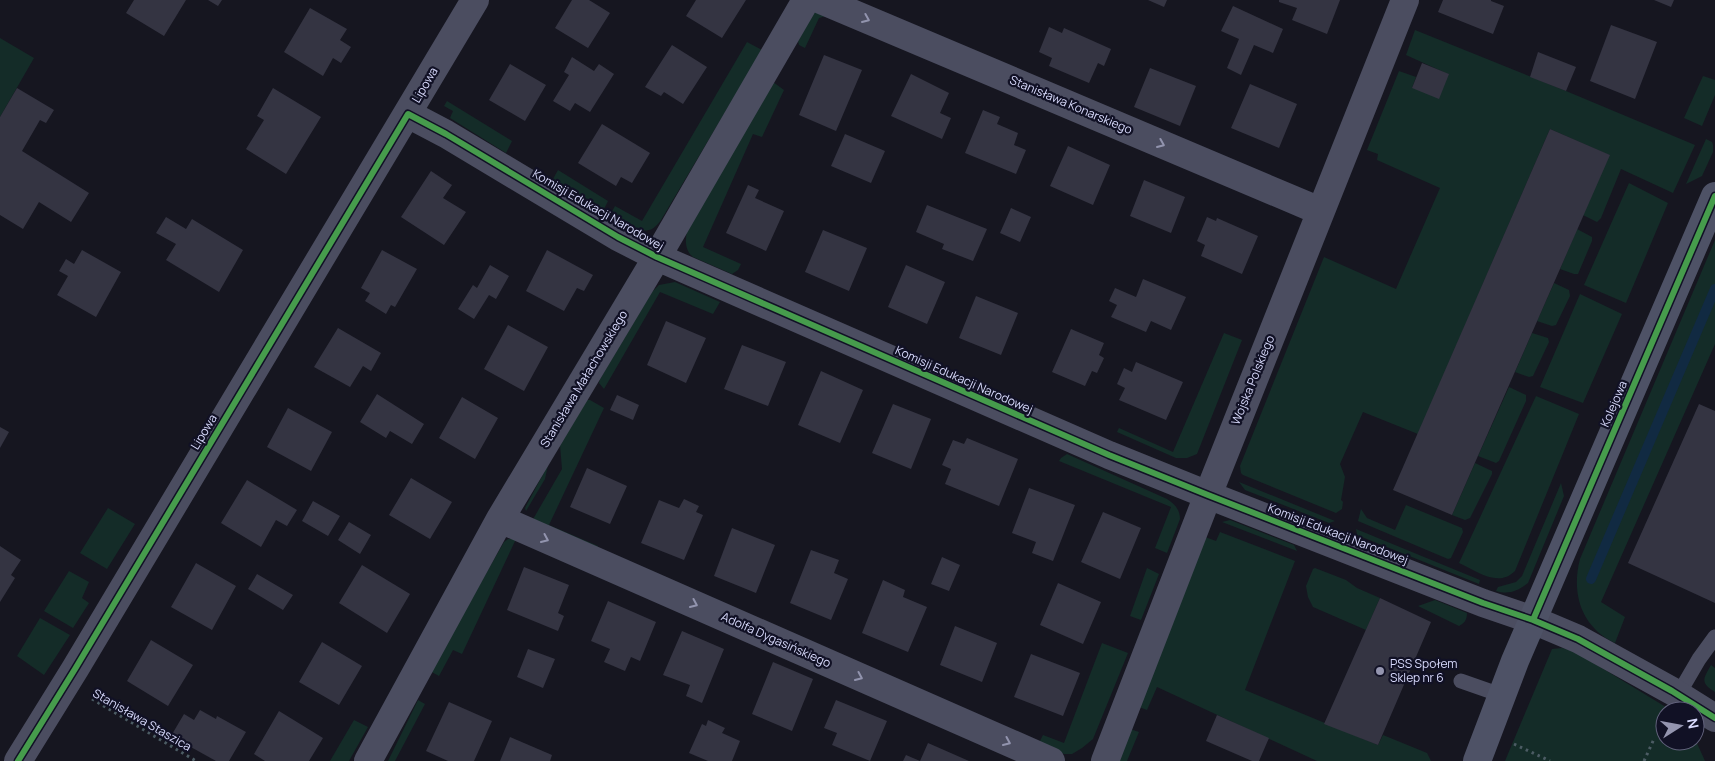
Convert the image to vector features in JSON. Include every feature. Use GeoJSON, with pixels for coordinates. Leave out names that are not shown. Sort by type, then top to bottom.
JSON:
{"type":"FeatureCollection","features":[{"type":"Feature","properties":{"kind":"street","name":"Lipowa"},"geometry":{"type":"LineString","coordinates":[[18,761],[75,669],[475,0]]}},
{"type":"Feature","properties":{"kind":"street","name":"Stanisława Małachowskiego"},"geometry":{"type":"LineString","coordinates":[[368,761],[500,520],[657,257],[806,0]]}},
{"type":"Feature","properties":{"kind":"street","name":"Stanisława Konarskiego"},"geometry":{"type":"LineString","coordinates":[[822,0],[1320,211]]}},
{"type":"Feature","properties":{"kind":"street","name":"Wojska Polskiego"},"geometry":{"type":"LineString","coordinates":[[1105,761],[1208,495],[1405,0]]}},
{"type":"Feature","properties":{"kind":"street","name":"Komisji Edukacji Narodowej"},"geometry":{"type":"LineString","coordinates":[[408,114],[439,130],[618,237],[657,257],[1109,455],[1483,603],[1534,620],[1578,639],[1715,718]]}},
{"type":"Feature","properties":{"kind":"street","name":"Kolejowa"},"geometry":{"type":"LineString","coordinates":[[1477,761],[1501,695],[1714,202]]}},
{"type":"Feature","properties":{"kind":"street","name":"Adolfa Dygasińskiego"},"geometry":{"type":"LineString","coordinates":[[500,520],[1051,761]]}},
{"type":"Feature","properties":{"kind":"lane"},"geometry":{"type":"LineString","coordinates":[[1678,695],[1699,658],[1715,636]]}},
{"type":"Feature","properties":{"kind":"lane"},"geometry":{"type":"LineString","coordinates":[[1461,681],[1501,695]]}},
{"type":"Feature","properties":{"kind":"path"},"geometry":{"type":"LineString","coordinates":[[1644,761],[1654,739]]}},
{"type":"Feature","properties":{"kind":"green space"},"geometry":{"type":"Polygon","coordinates":[[[818,10],[829,15],[819,18],[805,48],[799,45],[798,41],[814,12],[818,10]]]}},
{"type":"Feature","properties":{"kind":"green space"},"geometry":{"type":"Polygon","coordinates":[[[1415,30],[1695,145],[1673,193],[1621,169],[1601,218],[1597,222],[1583,215],[1609,155],[1550,129],[1418,434],[1363,412],[1340,464],[1345,477],[1341,500],[1343,502],[1342,509],[1336,513],[1243,475],[1240,466],[1324,257],[1396,289],[1440,188],[1377,160],[1378,154],[1367,150],[1399,71],[1416,77],[1412,88],[1448,74],[1406,55],[1415,30]]]}},
{"type":"Feature","properties":{"kind":"green space"},"geometry":{"type":"Polygon","coordinates":[[[0,38],[34,58],[0,117],[0,38]]]}},
{"type":"Feature","properties":{"kind":"green space"},"geometry":{"type":"Polygon","coordinates":[[[747,42],[762,50],[660,221],[652,229],[642,230],[630,227],[610,215],[615,206],[642,221],[747,42]]]}},
{"type":"Feature","properties":{"kind":"green space"},"geometry":{"type":"Polygon","coordinates":[[[1703,76],[1715,80],[1715,95],[1702,126],[1684,118],[1703,76]]]}},
{"type":"Feature","properties":{"kind":"green space"},"geometry":{"type":"Polygon","coordinates":[[[773,82],[784,90],[762,137],[753,134],[703,247],[741,264],[738,270],[732,274],[693,257],[686,245],[687,231],[773,82]]]}},
{"type":"Feature","properties":{"kind":"green space"},"geometry":{"type":"Polygon","coordinates":[[[447,101],[512,141],[506,153],[450,118],[453,111],[444,106],[447,101]]]}},
{"type":"Feature","properties":{"kind":"green space"},"geometry":{"type":"Polygon","coordinates":[[[1706,139],[1712,142],[1713,152],[1702,176],[1686,184],[1706,139]]]}},
{"type":"Feature","properties":{"kind":"green space"},"geometry":{"type":"Polygon","coordinates":[[[558,170],[608,201],[603,211],[554,183],[553,179],[558,170]]]}},
{"type":"Feature","properties":{"kind":"green space"},"geometry":{"type":"Polygon","coordinates":[[[1629,183],[1668,203],[1626,303],[1584,285],[1629,183]]]}},
{"type":"Feature","properties":{"kind":"green space"},"geometry":{"type":"Polygon","coordinates":[[[1577,229],[1592,237],[1592,241],[1578,274],[1574,274],[1560,269],[1577,229]]]}},
{"type":"Feature","properties":{"kind":"green space"},"geometry":{"type":"Polygon","coordinates":[[[1715,240],[1715,344],[1601,602],[1625,617],[1615,643],[1594,628],[1581,608],[1577,584],[1580,559],[1715,240]]]}},
{"type":"Feature","properties":{"kind":"green space"},"geometry":{"type":"Polygon","coordinates":[[[675,282],[720,302],[713,314],[660,292],[604,389],[599,383],[600,379],[652,292],[659,285],[675,282]]]}},
{"type":"Feature","properties":{"kind":"green space"},"geometry":{"type":"Polygon","coordinates":[[[1554,283],[1569,290],[1570,296],[1556,325],[1552,326],[1537,321],[1554,283]]]}},
{"type":"Feature","properties":{"kind":"green space"},"geometry":{"type":"Polygon","coordinates":[[[1580,294],[1622,314],[1583,403],[1540,387],[1580,294]]]}},
{"type":"Feature","properties":{"kind":"green space"},"geometry":{"type":"Polygon","coordinates":[[[1224,333],[1242,340],[1197,454],[1187,458],[1176,458],[1117,432],[1119,428],[1173,452],[1224,333]]]}},
{"type":"Feature","properties":{"kind":"green space"},"geometry":{"type":"Polygon","coordinates":[[[1532,333],[1548,338],[1549,342],[1533,376],[1529,377],[1515,372],[1532,333]]]}},
{"type":"Feature","properties":{"kind":"green space"},"geometry":{"type":"Polygon","coordinates":[[[1509,387],[1526,395],[1526,401],[1499,461],[1496,463],[1478,456],[1509,387]]]}},
{"type":"Feature","properties":{"kind":"green space"},"geometry":{"type":"Polygon","coordinates":[[[1536,396],[1579,414],[1515,571],[1502,578],[1480,574],[1459,563],[1536,396]]]}},
{"type":"Feature","properties":{"kind":"green space"},"geometry":{"type":"Polygon","coordinates":[[[587,400],[604,408],[549,525],[598,546],[596,550],[532,521],[562,469],[560,445],[587,400]]]}},
{"type":"Feature","properties":{"kind":"green space"},"geometry":{"type":"Polygon","coordinates":[[[1067,454],[1167,499],[1175,505],[1180,519],[1167,553],[1155,548],[1171,507],[1059,461],[1067,454]]]}},
{"type":"Feature","properties":{"kind":"green space"},"geometry":{"type":"Polygon","coordinates":[[[1475,463],[1492,471],[1492,474],[1470,518],[1465,520],[1452,515],[1475,463]]]}},
{"type":"Feature","properties":{"kind":"green space"},"geometry":{"type":"Polygon","coordinates":[[[548,465],[545,479],[526,511],[525,508],[548,465]]]}},
{"type":"Feature","properties":{"kind":"green space"},"geometry":{"type":"Polygon","coordinates":[[[1239,482],[1335,521],[1329,523],[1245,490],[1239,482]]]}},
{"type":"Feature","properties":{"kind":"green space"},"geometry":{"type":"Polygon","coordinates":[[[1561,483],[1564,496],[1528,583],[1513,592],[1496,591],[1498,587],[1516,582],[1522,576],[1561,483]]]}},
{"type":"Feature","properties":{"kind":"green space"},"geometry":{"type":"Polygon","coordinates":[[[1406,505],[1462,528],[1463,532],[1451,558],[1448,559],[1358,521],[1361,509],[1367,518],[1395,530],[1406,505]]]}},
{"type":"Feature","properties":{"kind":"green space"},"geometry":{"type":"Polygon","coordinates":[[[108,508],[135,524],[107,569],[80,553],[108,508]]]}},
{"type":"Feature","properties":{"kind":"green space"},"geometry":{"type":"Polygon","coordinates":[[[1230,520],[1294,545],[1297,551],[1222,522],[1230,520]]]}},
{"type":"Feature","properties":{"kind":"green space"},"geometry":{"type":"Polygon","coordinates":[[[1356,529],[1480,580],[1479,584],[1357,535],[1356,529]]]}},
{"type":"Feature","properties":{"kind":"green space"},"geometry":{"type":"Polygon","coordinates":[[[1220,532],[1295,561],[1245,690],[1378,745],[1383,735],[1427,753],[1431,761],[1317,761],[1157,687],[1147,710],[1139,707],[1205,537],[1216,541],[1220,532]]]}},
{"type":"Feature","properties":{"kind":"green space"},"geometry":{"type":"Polygon","coordinates":[[[508,539],[516,539],[462,654],[453,650],[439,676],[430,671],[504,542],[508,539]]]}},
{"type":"Feature","properties":{"kind":"green space"},"geometry":{"type":"Polygon","coordinates":[[[1147,568],[1159,574],[1141,620],[1130,616],[1147,568]]]}},
{"type":"Feature","properties":{"kind":"green space"},"geometry":{"type":"Polygon","coordinates":[[[1315,568],[1346,580],[1357,588],[1380,598],[1366,630],[1313,607],[1308,597],[1306,586],[1315,568]]]}},
{"type":"Feature","properties":{"kind":"green space"},"geometry":{"type":"Polygon","coordinates":[[[69,571],[89,582],[82,598],[89,603],[73,628],[44,611],[69,571]]]}},
{"type":"Feature","properties":{"kind":"green space"},"geometry":{"type":"Polygon","coordinates":[[[1435,600],[1467,613],[1464,622],[1459,626],[1418,606],[1435,600]]]}},
{"type":"Feature","properties":{"kind":"green space"},"geometry":{"type":"Polygon","coordinates":[[[40,618],[70,635],[44,675],[17,656],[40,618]]]}},
{"type":"Feature","properties":{"kind":"green space"},"geometry":{"type":"Polygon","coordinates":[[[1102,643],[1128,653],[1093,739],[1072,754],[1064,754],[1039,743],[1043,735],[1064,743],[1102,643]]]}},
{"type":"Feature","properties":{"kind":"green space"},"geometry":{"type":"Polygon","coordinates":[[[1562,648],[1574,651],[1656,701],[1655,751],[1700,751],[1705,761],[1505,761],[1552,649],[1562,648]]]}},
{"type":"Feature","properties":{"kind":"green space"},"geometry":{"type":"Polygon","coordinates":[[[1711,665],[1715,668],[1715,692],[1707,686],[1704,680],[1711,665]]]}},
{"type":"Feature","properties":{"kind":"green space"},"geometry":{"type":"Polygon","coordinates":[[[418,700],[425,704],[395,761],[388,761],[418,700]]]}},
{"type":"Feature","properties":{"kind":"green space"},"geometry":{"type":"Polygon","coordinates":[[[354,720],[368,727],[349,761],[330,761],[354,720]]]}},
{"type":"Feature","properties":{"kind":"green space"},"geometry":{"type":"Polygon","coordinates":[[[1130,729],[1139,732],[1127,761],[1117,761],[1130,729]]]}},
{"type":"Feature","properties":{"kind":"building"},"geometry":{"type":"Polygon","coordinates":[[[134,0],[186,0],[164,36],[126,13],[134,0]]]}},
{"type":"Feature","properties":{"kind":"building"},"geometry":{"type":"Polygon","coordinates":[[[208,0],[222,0],[218,6],[208,0]]]}},
{"type":"Feature","properties":{"kind":"building"},"geometry":{"type":"Polygon","coordinates":[[[572,0],[589,0],[610,13],[588,48],[555,28],[572,0]]]}},
{"type":"Feature","properties":{"kind":"building"},"geometry":{"type":"Polygon","coordinates":[[[696,0],[746,0],[722,38],[686,16],[696,0]]]}},
{"type":"Feature","properties":{"kind":"building"},"geometry":{"type":"Polygon","coordinates":[[[1148,0],[1167,0],[1164,7],[1148,0]]]}},
{"type":"Feature","properties":{"kind":"building"},"geometry":{"type":"Polygon","coordinates":[[[1279,0],[1340,0],[1327,34],[1292,20],[1297,8],[1279,2],[1279,0]]]}},
{"type":"Feature","properties":{"kind":"building"},"geometry":{"type":"Polygon","coordinates":[[[1443,0],[1491,0],[1504,6],[1493,34],[1438,12],[1443,0]]]}},
{"type":"Feature","properties":{"kind":"building"},"geometry":{"type":"Polygon","coordinates":[[[1654,0],[1674,0],[1671,7],[1654,0]]]}},
{"type":"Feature","properties":{"kind":"building"},"geometry":{"type":"Polygon","coordinates":[[[1233,6],[1283,29],[1273,53],[1254,45],[1241,75],[1227,68],[1239,39],[1221,31],[1233,6]]]}},
{"type":"Feature","properties":{"kind":"building"},"geometry":{"type":"Polygon","coordinates":[[[310,8],[347,29],[340,40],[351,47],[341,63],[333,58],[323,76],[284,52],[310,8]]]}},
{"type":"Feature","properties":{"kind":"building"},"geometry":{"type":"Polygon","coordinates":[[[1611,25],[1657,42],[1635,99],[1590,81],[1611,25]]]}},
{"type":"Feature","properties":{"kind":"building"},"geometry":{"type":"Polygon","coordinates":[[[1049,27],[1062,33],[1064,28],[1111,49],[1104,66],[1098,63],[1089,83],[1049,66],[1052,58],[1039,52],[1049,27]]]}},
{"type":"Feature","properties":{"kind":"building"},"geometry":{"type":"Polygon","coordinates":[[[672,45],[707,67],[683,104],[664,92],[661,96],[645,87],[672,45]]]}},
{"type":"Feature","properties":{"kind":"building"},"geometry":{"type":"Polygon","coordinates":[[[1538,52],[1576,67],[1566,91],[1530,77],[1538,52]]]}},
{"type":"Feature","properties":{"kind":"building"},"geometry":{"type":"Polygon","coordinates":[[[824,55],[862,70],[836,131],[799,115],[824,55]]]}},
{"type":"Feature","properties":{"kind":"building"},"geometry":{"type":"Polygon","coordinates":[[[572,57],[594,71],[599,64],[614,74],[590,112],[575,103],[570,111],[553,101],[569,75],[564,72],[572,57]]]}},
{"type":"Feature","properties":{"kind":"building"},"geometry":{"type":"Polygon","coordinates":[[[1422,63],[1449,74],[1439,99],[1412,88],[1422,63]]]}},
{"type":"Feature","properties":{"kind":"building"},"geometry":{"type":"Polygon","coordinates":[[[510,64],[546,85],[525,121],[489,100],[510,64]]]}},
{"type":"Feature","properties":{"kind":"building"},"geometry":{"type":"Polygon","coordinates":[[[1150,68],[1196,86],[1180,126],[1134,107],[1150,68]]]}},
{"type":"Feature","properties":{"kind":"building"},"geometry":{"type":"Polygon","coordinates":[[[911,74],[949,93],[940,113],[951,118],[942,139],[891,116],[911,74]]]}},
{"type":"Feature","properties":{"kind":"building"},"geometry":{"type":"Polygon","coordinates":[[[1250,84],[1297,104],[1279,148],[1231,128],[1250,84]]]}},
{"type":"Feature","properties":{"kind":"building"},"geometry":{"type":"Polygon","coordinates":[[[17,88],[54,110],[46,123],[40,120],[22,151],[89,193],[71,222],[39,202],[23,229],[0,215],[0,117],[17,88]]]}},
{"type":"Feature","properties":{"kind":"building"},"geometry":{"type":"Polygon","coordinates":[[[273,88],[321,117],[286,174],[246,149],[264,120],[257,116],[273,88]]]}},
{"type":"Feature","properties":{"kind":"building"},"geometry":{"type":"Polygon","coordinates":[[[983,110],[1000,117],[997,124],[1018,133],[1014,145],[1026,150],[1016,174],[965,153],[983,110]]]}},
{"type":"Feature","properties":{"kind":"building"},"geometry":{"type":"Polygon","coordinates":[[[602,124],[650,153],[632,183],[621,177],[616,186],[578,163],[602,124]]]}},
{"type":"Feature","properties":{"kind":"building"},"geometry":{"type":"Polygon","coordinates":[[[1550,129],[1610,155],[1452,515],[1393,490],[1550,129]]]}},
{"type":"Feature","properties":{"kind":"building"},"geometry":{"type":"Polygon","coordinates":[[[845,134],[885,151],[871,183],[831,166],[845,134]]]}},
{"type":"Feature","properties":{"kind":"building"},"geometry":{"type":"Polygon","coordinates":[[[1068,146],[1110,165],[1093,205],[1050,186],[1068,146]]]}},
{"type":"Feature","properties":{"kind":"building"},"geometry":{"type":"Polygon","coordinates":[[[431,171],[452,185],[443,198],[466,212],[444,245],[401,217],[431,171]]]}},
{"type":"Feature","properties":{"kind":"building"},"geometry":{"type":"Polygon","coordinates":[[[1144,180],[1185,197],[1171,233],[1130,216],[1144,180]]]}},
{"type":"Feature","properties":{"kind":"building"},"geometry":{"type":"Polygon","coordinates":[[[748,185],[759,190],[755,198],[784,211],[766,251],[726,233],[748,185]]]}},
{"type":"Feature","properties":{"kind":"building"},"geometry":{"type":"Polygon","coordinates":[[[927,205],[987,229],[973,261],[942,249],[944,244],[916,232],[927,205]]]}},
{"type":"Feature","properties":{"kind":"building"},"geometry":{"type":"Polygon","coordinates":[[[1011,208],[1031,217],[1020,242],[1000,233],[1011,208]]]}},
{"type":"Feature","properties":{"kind":"building"},"geometry":{"type":"Polygon","coordinates":[[[166,217],[186,229],[192,219],[243,250],[219,292],[166,260],[176,244],[156,233],[166,217]]]}},
{"type":"Feature","properties":{"kind":"building"},"geometry":{"type":"Polygon","coordinates":[[[1207,217],[1216,221],[1217,218],[1258,236],[1242,274],[1201,256],[1205,245],[1197,241],[1207,217]]]}},
{"type":"Feature","properties":{"kind":"building"},"geometry":{"type":"Polygon","coordinates":[[[823,230],[867,248],[849,291],[805,272],[823,230]]]}},
{"type":"Feature","properties":{"kind":"building"},"geometry":{"type":"Polygon","coordinates":[[[82,250],[121,272],[96,317],[57,295],[68,276],[59,271],[66,259],[74,264],[82,250]]]}},
{"type":"Feature","properties":{"kind":"building"},"geometry":{"type":"Polygon","coordinates":[[[382,250],[417,269],[395,307],[391,305],[386,314],[365,301],[370,293],[361,288],[382,250]]]}},
{"type":"Feature","properties":{"kind":"building"},"geometry":{"type":"Polygon","coordinates":[[[547,250],[593,275],[584,291],[577,288],[564,311],[526,291],[547,250]]]}},
{"type":"Feature","properties":{"kind":"building"},"geometry":{"type":"Polygon","coordinates":[[[490,265],[509,276],[496,299],[489,295],[474,319],[458,309],[473,285],[477,288],[490,265]]]}},
{"type":"Feature","properties":{"kind":"building"},"geometry":{"type":"Polygon","coordinates":[[[906,265],[945,282],[927,324],[888,307],[906,265]]]}},
{"type":"Feature","properties":{"kind":"building"},"geometry":{"type":"Polygon","coordinates":[[[1143,279],[1186,297],[1171,330],[1151,321],[1146,332],[1111,317],[1117,305],[1109,301],[1115,288],[1136,297],[1143,279]]]}},
{"type":"Feature","properties":{"kind":"building"},"geometry":{"type":"Polygon","coordinates":[[[976,296],[1018,313],[1001,355],[959,338],[976,296]]]}},
{"type":"Feature","properties":{"kind":"building"},"geometry":{"type":"Polygon","coordinates":[[[666,321],[706,338],[686,383],[647,365],[666,321]]]}},
{"type":"Feature","properties":{"kind":"building"},"geometry":{"type":"Polygon","coordinates":[[[508,325],[548,347],[524,391],[484,369],[508,325]]]}},
{"type":"Feature","properties":{"kind":"building"},"geometry":{"type":"Polygon","coordinates":[[[338,328],[381,353],[371,371],[363,366],[350,387],[314,367],[338,328]]]}},
{"type":"Feature","properties":{"kind":"building"},"geometry":{"type":"Polygon","coordinates":[[[1071,329],[1104,343],[1099,355],[1104,358],[1097,373],[1092,371],[1085,386],[1052,372],[1071,329]]]}},
{"type":"Feature","properties":{"kind":"building"},"geometry":{"type":"Polygon","coordinates":[[[742,345],[786,362],[768,406],[724,389],[742,345]]]}},
{"type":"Feature","properties":{"kind":"building"},"geometry":{"type":"Polygon","coordinates":[[[1136,362],[1183,382],[1166,420],[1119,400],[1125,388],[1117,384],[1124,368],[1132,372],[1136,362]]]}},
{"type":"Feature","properties":{"kind":"building"},"geometry":{"type":"Polygon","coordinates":[[[821,371],[863,390],[840,443],[798,425],[821,371]]]}},
{"type":"Feature","properties":{"kind":"building"},"geometry":{"type":"Polygon","coordinates":[[[377,394],[424,424],[412,444],[390,431],[386,438],[360,422],[377,394]]]}},
{"type":"Feature","properties":{"kind":"building"},"geometry":{"type":"Polygon","coordinates":[[[617,395],[639,405],[633,420],[610,410],[617,395]]]}},
{"type":"Feature","properties":{"kind":"building"},"geometry":{"type":"Polygon","coordinates":[[[462,397],[498,418],[475,459],[439,438],[462,397]]]}},
{"type":"Feature","properties":{"kind":"building"},"geometry":{"type":"Polygon","coordinates":[[[893,404],[931,419],[911,469],[872,453],[893,404]]]}},
{"type":"Feature","properties":{"kind":"building"},"geometry":{"type":"Polygon","coordinates":[[[1699,404],[1715,411],[1715,603],[1628,563],[1699,404]]]}},
{"type":"Feature","properties":{"kind":"building"},"geometry":{"type":"Polygon","coordinates":[[[288,408],[332,432],[311,471],[267,447],[288,408]]]}},
{"type":"Feature","properties":{"kind":"building"},"geometry":{"type":"Polygon","coordinates":[[[0,427],[9,432],[0,448],[0,427]]]}},
{"type":"Feature","properties":{"kind":"building"},"geometry":{"type":"Polygon","coordinates":[[[967,438],[1018,459],[999,506],[945,484],[951,469],[942,465],[953,440],[964,444],[967,438]]]}},
{"type":"Feature","properties":{"kind":"building"},"geometry":{"type":"Polygon","coordinates":[[[587,468],[627,486],[610,524],[570,507],[587,468]]]}},
{"type":"Feature","properties":{"kind":"building"},"geometry":{"type":"Polygon","coordinates":[[[411,478],[452,502],[430,539],[389,515],[411,478]]]}},
{"type":"Feature","properties":{"kind":"building"},"geometry":{"type":"Polygon","coordinates":[[[247,480],[297,510],[287,526],[276,520],[261,547],[221,523],[247,480]]]}},
{"type":"Feature","properties":{"kind":"building"},"geometry":{"type":"Polygon","coordinates":[[[1029,488],[1075,505],[1053,561],[1032,553],[1036,542],[1012,533],[1029,488]]]}},
{"type":"Feature","properties":{"kind":"building"},"geometry":{"type":"Polygon","coordinates":[[[684,499],[699,506],[696,512],[703,515],[684,560],[641,543],[659,500],[679,508],[684,499]]]}},
{"type":"Feature","properties":{"kind":"building"},"geometry":{"type":"Polygon","coordinates":[[[313,501],[340,516],[328,536],[302,521],[313,501]]]}},
{"type":"Feature","properties":{"kind":"building"},"geometry":{"type":"Polygon","coordinates":[[[1103,512],[1141,528],[1120,579],[1081,562],[1103,512]]]}},
{"type":"Feature","properties":{"kind":"building"},"geometry":{"type":"Polygon","coordinates":[[[349,522],[371,535],[360,554],[338,540],[349,522]]]}},
{"type":"Feature","properties":{"kind":"building"},"geometry":{"type":"Polygon","coordinates":[[[732,528],[775,545],[756,593],[714,576],[732,528]]]}},
{"type":"Feature","properties":{"kind":"building"},"geometry":{"type":"Polygon","coordinates":[[[0,546],[21,560],[11,575],[15,578],[0,602],[0,546]]]}},
{"type":"Feature","properties":{"kind":"building"},"geometry":{"type":"Polygon","coordinates":[[[811,550],[839,560],[834,573],[848,579],[831,620],[790,603],[811,550]]]}},
{"type":"Feature","properties":{"kind":"building"},"geometry":{"type":"Polygon","coordinates":[[[942,557],[960,565],[949,591],[931,584],[942,557]]]}},
{"type":"Feature","properties":{"kind":"building"},"geometry":{"type":"Polygon","coordinates":[[[196,563],[236,586],[212,630],[171,607],[196,563]]]}},
{"type":"Feature","properties":{"kind":"building"},"geometry":{"type":"Polygon","coordinates":[[[362,565],[410,594],[387,633],[339,603],[362,565]]]}},
{"type":"Feature","properties":{"kind":"building"},"geometry":{"type":"Polygon","coordinates":[[[524,567],[569,585],[558,613],[564,616],[558,631],[507,610],[524,567]]]}},
{"type":"Feature","properties":{"kind":"building"},"geometry":{"type":"Polygon","coordinates":[[[257,574],[293,595],[283,610],[248,589],[257,574]]]}},
{"type":"Feature","properties":{"kind":"building"},"geometry":{"type":"Polygon","coordinates":[[[883,580],[905,590],[903,597],[927,607],[908,652],[862,633],[883,580]]]}},
{"type":"Feature","properties":{"kind":"building"},"geometry":{"type":"Polygon","coordinates":[[[1058,583],[1101,602],[1083,644],[1040,625],[1058,583]]]}},
{"type":"Feature","properties":{"kind":"building"},"geometry":{"type":"Polygon","coordinates":[[[1380,598],[1431,622],[1378,745],[1324,724],[1380,598]]]}},
{"type":"Feature","properties":{"kind":"building"},"geometry":{"type":"Polygon","coordinates":[[[608,601],[656,622],[640,661],[631,657],[625,671],[604,662],[610,649],[591,641],[608,601]]]}},
{"type":"Feature","properties":{"kind":"building"},"geometry":{"type":"Polygon","coordinates":[[[955,626],[997,643],[982,682],[940,665],[955,626]]]}},
{"type":"Feature","properties":{"kind":"building"},"geometry":{"type":"Polygon","coordinates":[[[682,631],[724,649],[702,703],[686,696],[690,685],[663,675],[682,631]]]}},
{"type":"Feature","properties":{"kind":"building"},"geometry":{"type":"Polygon","coordinates":[[[151,640],[193,665],[168,706],[127,681],[151,640]]]}},
{"type":"Feature","properties":{"kind":"building"},"geometry":{"type":"Polygon","coordinates":[[[322,642],[362,666],[339,705],[299,682],[322,642]]]}},
{"type":"Feature","properties":{"kind":"building"},"geometry":{"type":"Polygon","coordinates":[[[528,649],[555,659],[543,688],[517,677],[528,649]]]}},
{"type":"Feature","properties":{"kind":"building"},"geometry":{"type":"Polygon","coordinates":[[[1031,654],[1080,673],[1063,716],[1014,697],[1031,654]]]}},
{"type":"Feature","properties":{"kind":"building"},"geometry":{"type":"Polygon","coordinates":[[[773,662],[813,679],[792,731],[752,714],[773,662]]]}},
{"type":"Feature","properties":{"kind":"building"},"geometry":{"type":"Polygon","coordinates":[[[836,700],[887,721],[870,761],[832,745],[837,733],[824,728],[836,700]]]}},
{"type":"Feature","properties":{"kind":"building"},"geometry":{"type":"Polygon","coordinates":[[[449,702],[492,721],[474,761],[448,761],[426,751],[449,702]]]}},
{"type":"Feature","properties":{"kind":"building"},"geometry":{"type":"Polygon","coordinates":[[[200,710],[216,719],[217,716],[246,732],[229,761],[216,761],[171,736],[184,714],[194,720],[200,710]]]}},
{"type":"Feature","properties":{"kind":"building"},"geometry":{"type":"Polygon","coordinates":[[[279,711],[323,738],[309,761],[265,761],[254,754],[279,711]]]}},
{"type":"Feature","properties":{"kind":"building"},"geometry":{"type":"Polygon","coordinates":[[[1217,715],[1269,738],[1259,761],[1252,761],[1206,741],[1217,715]]]}},
{"type":"Feature","properties":{"kind":"building"},"geometry":{"type":"Polygon","coordinates":[[[708,720],[725,728],[722,733],[740,741],[732,761],[708,761],[689,753],[702,724],[706,726],[708,720]]]}},
{"type":"Feature","properties":{"kind":"building"},"geometry":{"type":"Polygon","coordinates":[[[510,737],[552,755],[550,761],[500,761],[510,737]]]}},
{"type":"Feature","properties":{"kind":"building"},"geometry":{"type":"Polygon","coordinates":[[[928,743],[969,761],[920,761],[928,743]]]}},
{"type":"Feature","properties":{"kind":"building"},"geometry":{"type":"Polygon","coordinates":[[[906,755],[920,761],[903,761],[906,755]]]}},
{"type":"Feature","properties":{"kind":"waterway"},"geometry":{"type":"LineString","coordinates":[[1591,579],[1715,289]]}},
{"type":"Feature","properties":{"kind":"cycle path"},"geometry":{"type":"LineString","coordinates":[[18,761],[408,114],[446,134],[618,237],[657,257],[1109,455],[1578,639],[1672,691],[1715,718]]}},
{"type":"Feature","properties":{"kind":"cycle path"},"geometry":{"type":"LineString","coordinates":[[1533,620],[1715,196]]}},
{"type":"Feature","properties":{"kind":"place","name":"PSS Społem Sklep nr 6"},"geometry":{"type":"Point","coordinates":[1380,671]}}]}
